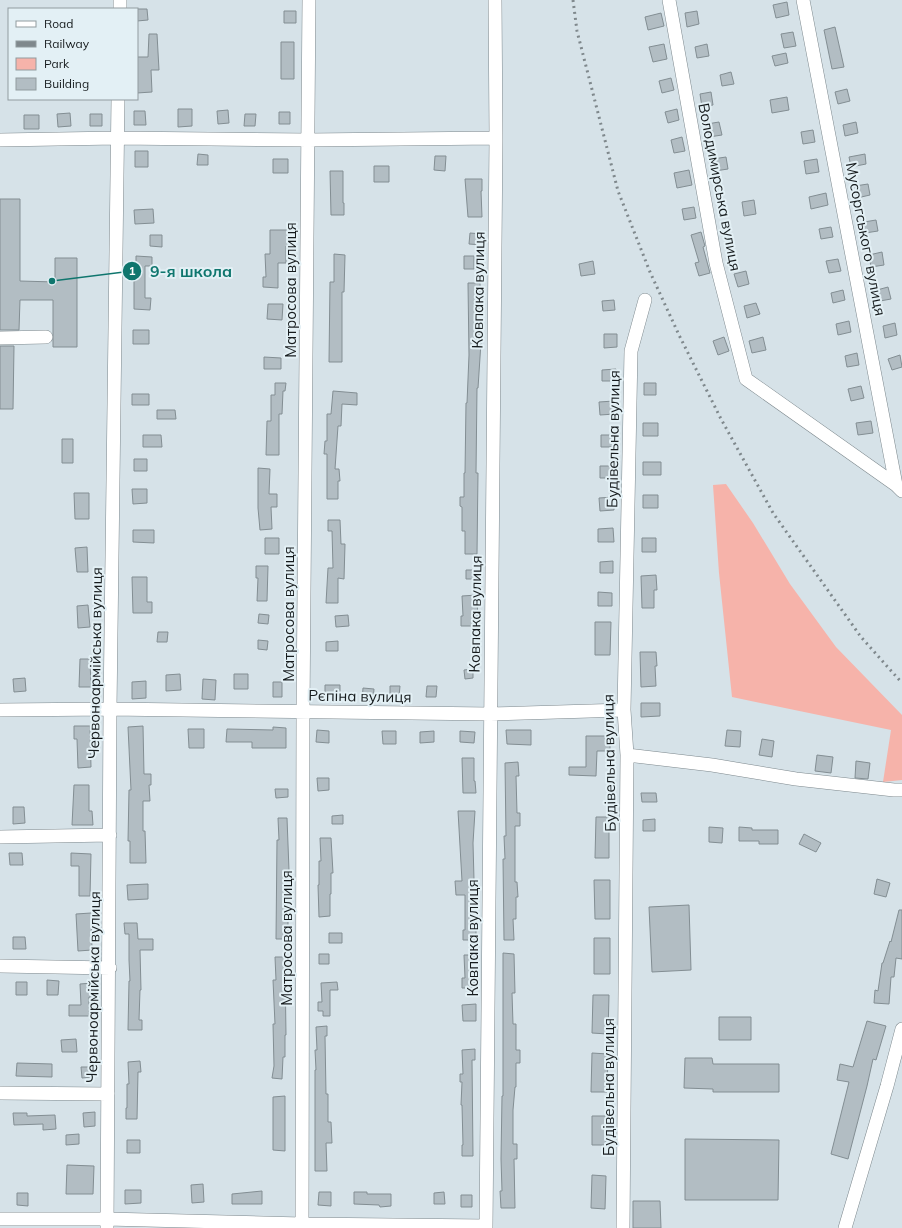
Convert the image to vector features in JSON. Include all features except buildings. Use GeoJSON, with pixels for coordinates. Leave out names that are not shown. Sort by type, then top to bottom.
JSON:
{"type":"FeatureCollection","features":[{"type":"Feature","properties":{"kind":"street","name":"Матросова вулиця"},"geometry":{"type":"LineString","coordinates":[[302,1226],[303,711],[308,0]]}},
{"type":"Feature","properties":{"kind":"street","name":"Ковпака вулиця"},"geometry":{"type":"LineString","coordinates":[[486,1227],[496,138],[495,0]]}},
{"type":"Feature","properties":{"kind":"street","name":"Володимирська вулиця"},"geometry":{"type":"LineString","coordinates":[[669,0],[716,263],[746,379],[899,488]]}},
{"type":"Feature","properties":{"kind":"street","name":"Мусоргського вулиця"},"geometry":{"type":"LineString","coordinates":[[803,0],[899,488]]}},
{"type":"Feature","properties":{"kind":"street","name":"Червоноармійська вулиця"},"geometry":{"type":"LineString","coordinates":[[107,1224],[110,968],[110,709],[118,100]]}},
{"type":"Feature","properties":{"kind":"street"},"geometry":{"type":"LineString","coordinates":[[0,140],[117,138],[308,140],[496,138]]}},
{"type":"Feature","properties":{"kind":"street","name":"Будівельна вулиця"},"geometry":{"type":"LineString","coordinates":[[623,1228],[627,755],[624,710],[631,351],[644,300]]}},
{"type":"Feature","properties":{"kind":"street"},"geometry":{"type":"LineString","coordinates":[[0,338],[46,337]]}},
{"type":"Feature","properties":{"kind":"street","name":"Рєпіна вулиця"},"geometry":{"type":"LineString","coordinates":[[0,710],[110,709],[490,714],[624,710]]}},
{"type":"Feature","properties":{"kind":"street"},"geometry":{"type":"LineString","coordinates":[[627,755],[712,765],[796,779],[902,790]]}},
{"type":"Feature","properties":{"kind":"street"},"geometry":{"type":"LineString","coordinates":[[0,837],[110,835]]}},
{"type":"Feature","properties":{"kind":"street"},"geometry":{"type":"LineString","coordinates":[[0,966],[110,968]]}},
{"type":"Feature","properties":{"kind":"street"},"geometry":{"type":"LineString","coordinates":[[845,1228],[887,1086],[902,1029]]}},
{"type":"Feature","properties":{"kind":"street"},"geometry":{"type":"LineString","coordinates":[[0,1093],[108,1094]]}},
{"type":"Feature","properties":{"kind":"street"},"geometry":{"type":"LineString","coordinates":[[0,1219],[107,1224],[486,1227]]}},
{"type":"Feature","properties":{"kind":"green space"},"geometry":{"type":"Polygon","coordinates":[[[726,484],[753,523],[790,584],[836,647],[902,715],[902,780],[883,782],[891,730],[732,697],[719,573],[713,485],[726,484]]]}},
{"type":"Feature","properties":{"kind":"railway"},"geometry":{"type":"LineString","coordinates":[[573,0],[577,31],[618,191],[650,272],[679,335],[721,419],[773,513],[861,637],[902,683]]}},
{"type":"Feature","properties":{"kind":"place","name":"9-я школа"},"geometry":{"type":"Point","coordinates":[52,281]}}]}
